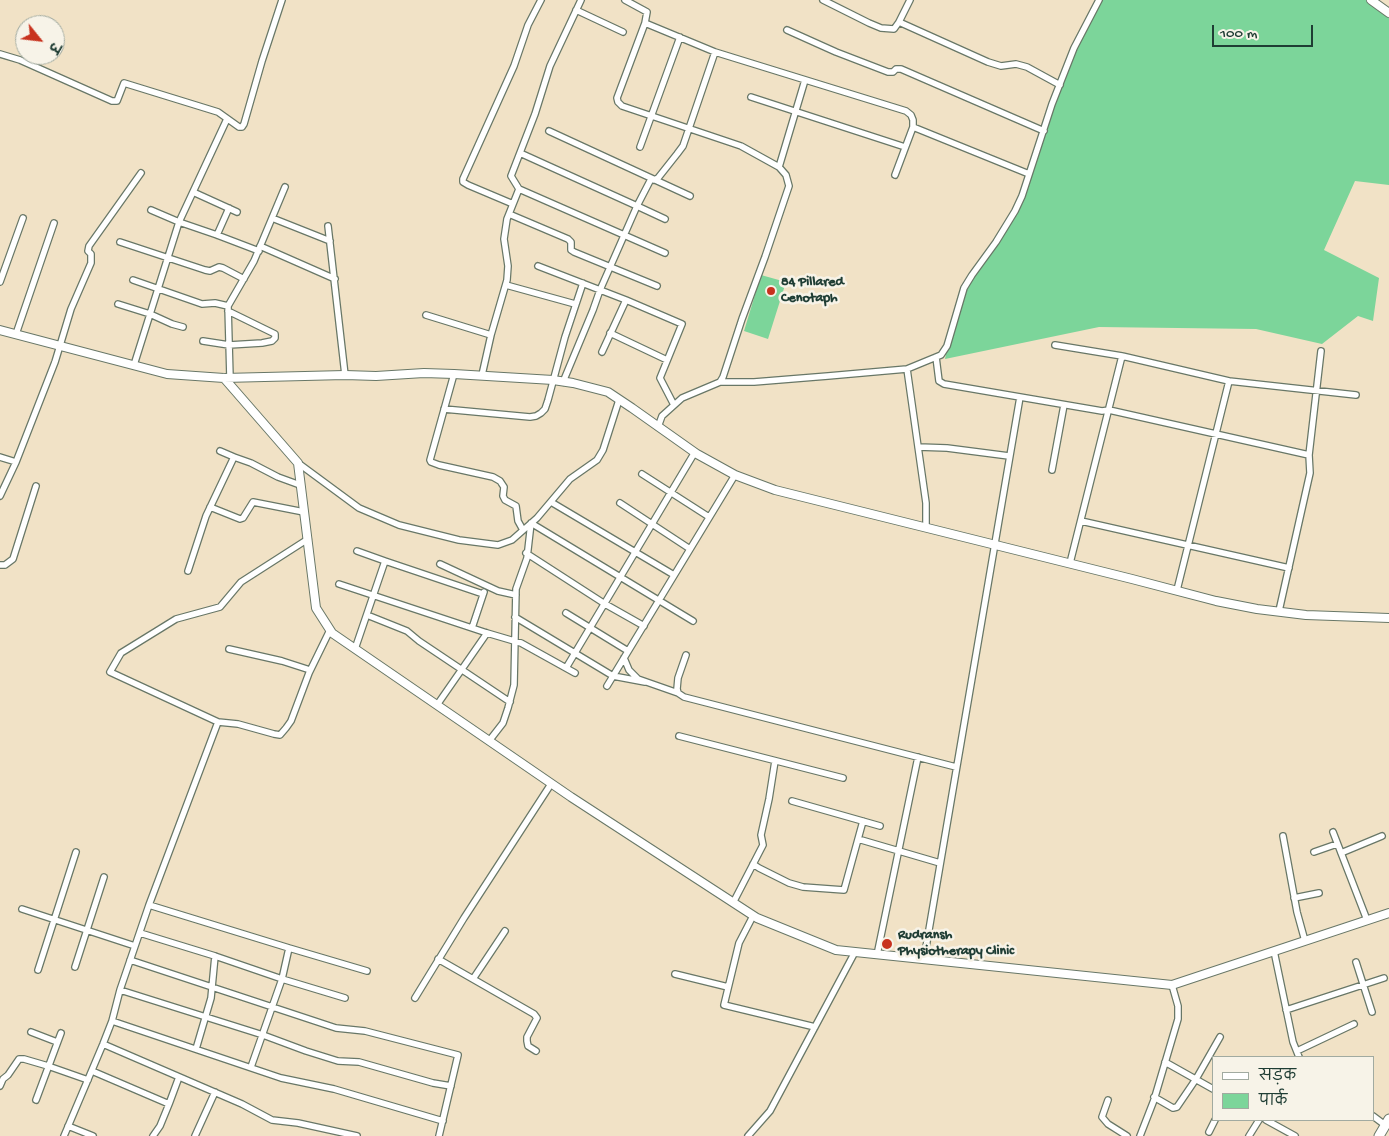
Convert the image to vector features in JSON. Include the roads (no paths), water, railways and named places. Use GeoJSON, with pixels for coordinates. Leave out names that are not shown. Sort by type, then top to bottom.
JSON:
{"type":"FeatureCollection","features":[{"type":"Feature","properties":{"kind":"main road"},"geometry":{"type":"LineString","coordinates":[[1380,1136],[1387,1122]]}},
{"type":"Feature","properties":{"kind":"street"},"geometry":{"type":"LineString","coordinates":[[1,57],[20,60],[112,101],[117,100],[124,83],[200,105],[218,112],[239,126],[243,126],[282,0]]}},
{"type":"Feature","properties":{"kind":"street"},"geometry":{"type":"LineString","coordinates":[[513,204],[468,185],[463,182],[463,179],[514,66],[528,25],[541,0]]}},
{"type":"Feature","properties":{"kind":"street"},"geometry":{"type":"LineString","coordinates":[[581,0],[550,66],[535,114],[511,176],[519,189],[665,253]]}},
{"type":"Feature","properties":{"kind":"street"},"geometry":{"type":"LineString","coordinates":[[624,0],[647,12],[645,23],[617,98],[618,102],[622,106],[741,146],[778,167],[786,175],[789,186],[720,382]]}},
{"type":"Feature","properties":{"kind":"street"},"geometry":{"type":"LineString","coordinates":[[823,0],[880,28],[894,29],[910,0]]}},
{"type":"Feature","properties":{"kind":"street"},"geometry":{"type":"LineString","coordinates":[[658,427],[662,416],[682,398],[720,382],[773,380],[907,369],[941,354],[947,346],[964,288],[996,242],[1022,196],[1074,48],[1098,0]]}},
{"type":"Feature","properties":{"kind":"street"},"geometry":{"type":"LineString","coordinates":[[1371,0],[1389,13]]}},
{"type":"Feature","properties":{"kind":"street"},"geometry":{"type":"LineString","coordinates":[[576,10],[623,32]]}},
{"type":"Feature","properties":{"kind":"street"},"geometry":{"type":"LineString","coordinates":[[899,22],[988,62],[1001,66],[1016,64],[1027,67],[1060,85]]}},
{"type":"Feature","properties":{"kind":"street"},"geometry":{"type":"LineString","coordinates":[[645,23],[715,52],[906,111],[911,115],[913,127],[895,175]]}},
{"type":"Feature","properties":{"kind":"street"},"geometry":{"type":"LineString","coordinates":[[787,30],[888,72],[893,72],[896,68],[901,69],[1044,131]]}},
{"type":"Feature","properties":{"kind":"street"},"geometry":{"type":"LineString","coordinates":[[640,147],[680,37]]}},
{"type":"Feature","properties":{"kind":"street"},"geometry":{"type":"LineString","coordinates":[[652,179],[658,178],[683,146],[715,52]]}},
{"type":"Feature","properties":{"kind":"street"},"geometry":{"type":"LineString","coordinates":[[778,167],[805,80]]}},
{"type":"Feature","properties":{"kind":"street"},"geometry":{"type":"LineString","coordinates":[[751,97],[906,147]]}},
{"type":"Feature","properties":{"kind":"street"},"geometry":{"type":"LineString","coordinates":[[134,365],[179,222],[228,119]]}},
{"type":"Feature","properties":{"kind":"street"},"geometry":{"type":"LineString","coordinates":[[913,127],[1030,174]]}},
{"type":"Feature","properties":{"kind":"street"},"geometry":{"type":"LineString","coordinates":[[549,131],[690,196]]}},
{"type":"Feature","properties":{"kind":"street"},"geometry":{"type":"LineString","coordinates":[[520,153],[665,219]]}},
{"type":"Feature","properties":{"kind":"street"},"geometry":{"type":"LineString","coordinates":[[0,494],[16,462],[55,362],[71,309],[91,263],[91,254],[88,251],[89,246],[141,173]]}},
{"type":"Feature","properties":{"kind":"street"},"geometry":{"type":"LineString","coordinates":[[563,382],[600,290],[637,206],[652,179]]}},
{"type":"Feature","properties":{"kind":"street"},"geometry":{"type":"LineString","coordinates":[[285,187],[259,249],[228,309],[229,345],[227,378],[298,463],[359,508],[400,525],[460,540],[498,545],[512,540],[551,502],[570,479],[597,460],[603,450],[619,400]]}},
{"type":"Feature","properties":{"kind":"street"},"geometry":{"type":"LineString","coordinates":[[482,375],[491,335],[506,285],[508,266],[504,239],[507,219],[519,189]]}},
{"type":"Feature","properties":{"kind":"street"},"geometry":{"type":"LineString","coordinates":[[192,192],[238,212]]}},
{"type":"Feature","properties":{"kind":"street"},"geometry":{"type":"LineString","coordinates":[[217,235],[229,208]]}},
{"type":"Feature","properties":{"kind":"street"},"geometry":{"type":"LineString","coordinates":[[151,210],[335,279]]}},
{"type":"Feature","properties":{"kind":"street"},"geometry":{"type":"LineString","coordinates":[[509,214],[564,236],[571,242],[571,250],[574,252],[657,286]]}},
{"type":"Feature","properties":{"kind":"street"},"geometry":{"type":"LineString","coordinates":[[0,282],[23,218]]}},
{"type":"Feature","properties":{"kind":"street"},"geometry":{"type":"LineString","coordinates":[[272,218],[330,241]]}},
{"type":"Feature","properties":{"kind":"street"},"geometry":{"type":"LineString","coordinates":[[16,334],[54,223]]}},
{"type":"Feature","properties":{"kind":"street"},"geometry":{"type":"LineString","coordinates":[[328,226],[345,375]]}},
{"type":"Feature","properties":{"kind":"street"},"geometry":{"type":"LineString","coordinates":[[120,242],[205,270],[210,271],[219,267],[223,268],[244,279]]}},
{"type":"Feature","properties":{"kind":"street"},"geometry":{"type":"LineString","coordinates":[[538,266],[682,324],[660,378],[674,405]]}},
{"type":"Feature","properties":{"kind":"street"},"geometry":{"type":"LineString","coordinates":[[133,280],[202,304],[215,303],[275,334],[275,338],[272,341],[262,343],[229,345],[203,341]]}},
{"type":"Feature","properties":{"kind":"street"},"geometry":{"type":"LineString","coordinates":[[444,408],[530,417],[536,416],[544,409],[564,336],[583,283]]}},
{"type":"Feature","properties":{"kind":"street"},"geometry":{"type":"LineString","coordinates":[[506,285],[575,304]]}},
{"type":"Feature","properties":{"kind":"street"},"geometry":{"type":"LineString","coordinates":[[602,352],[626,300]]}},
{"type":"Feature","properties":{"kind":"street"},"geometry":{"type":"LineString","coordinates":[[118,304],[183,327]]}},
{"type":"Feature","properties":{"kind":"street"},"geometry":{"type":"LineString","coordinates":[[426,315],[491,335]]}},
{"type":"Feature","properties":{"kind":"street"},"geometry":{"type":"LineString","coordinates":[[0,330],[167,374],[227,378],[376,376],[424,373],[482,375],[563,382],[608,392],[695,452],[735,475],[775,490],[1216,601],[1306,615],[1389,618]]}},
{"type":"Feature","properties":{"kind":"street"},"geometry":{"type":"LineString","coordinates":[[610,333],[667,360]]}},
{"type":"Feature","properties":{"kind":"street"},"geometry":{"type":"LineString","coordinates":[[1055,345],[1122,356],[1229,381],[1356,395]]}},
{"type":"Feature","properties":{"kind":"street"},"geometry":{"type":"LineString","coordinates":[[1279,612],[1310,473],[1309,455],[1321,351]]}},
{"type":"Feature","properties":{"kind":"street"},"geometry":{"type":"LineString","coordinates":[[1070,563],[1122,356]]}},
{"type":"Feature","properties":{"kind":"street"},"geometry":{"type":"LineString","coordinates":[[936,357],[939,381],[944,384],[1102,411],[1109,410],[1309,455]]}},
{"type":"Feature","properties":{"kind":"street"},"geometry":{"type":"LineString","coordinates":[[907,369],[926,503],[926,527]]}},
{"type":"Feature","properties":{"kind":"street"},"geometry":{"type":"LineString","coordinates":[[454,374],[430,460],[431,462],[493,477],[500,481],[504,487],[503,496],[505,500],[516,506],[518,521],[523,530]]}},
{"type":"Feature","properties":{"kind":"street"},"geometry":{"type":"LineString","coordinates":[[1177,590],[1229,381]]}},
{"type":"Feature","properties":{"kind":"street"},"geometry":{"type":"LineString","coordinates":[[924,959],[1020,397]]}},
{"type":"Feature","properties":{"kind":"street"},"geometry":{"type":"LineString","coordinates":[[1052,470],[1064,404]]}},
{"type":"Feature","properties":{"kind":"street"},"geometry":{"type":"LineString","coordinates":[[918,447],[947,448],[1009,456]]}},
{"type":"Feature","properties":{"kind":"street"},"geometry":{"type":"LineString","coordinates":[[220,451],[251,463],[278,477],[300,484]]}},
{"type":"Feature","properties":{"kind":"street"},"geometry":{"type":"LineString","coordinates":[[566,668],[695,452]]}},
{"type":"Feature","properties":{"kind":"street"},"geometry":{"type":"LineString","coordinates":[[0,457],[16,462]]}},
{"type":"Feature","properties":{"kind":"street"},"geometry":{"type":"LineString","coordinates":[[188,571],[202,526],[234,457]]}},
{"type":"Feature","properties":{"kind":"street"},"geometry":{"type":"LineString","coordinates":[[298,463],[316,608],[332,633],[552,784],[757,918],[836,950],[1172,985],[1389,912]]}},
{"type":"Feature","properties":{"kind":"street"},"geometry":{"type":"LineString","coordinates":[[642,474],[709,517]]}},
{"type":"Feature","properties":{"kind":"street"},"geometry":{"type":"LineString","coordinates":[[607,686],[735,475]]}},
{"type":"Feature","properties":{"kind":"street"},"geometry":{"type":"LineString","coordinates":[[0,565],[5,565],[13,559],[36,486]]}},
{"type":"Feature","properties":{"kind":"street"},"geometry":{"type":"LineString","coordinates":[[210,507],[240,519],[243,518],[252,502],[304,512]]}},
{"type":"Feature","properties":{"kind":"street"},"geometry":{"type":"LineString","coordinates":[[551,502],[674,575]]}},
{"type":"Feature","properties":{"kind":"street"},"geometry":{"type":"LineString","coordinates":[[620,504],[690,549]]}},
{"type":"Feature","properties":{"kind":"street"},"geometry":{"type":"LineString","coordinates":[[1081,521],[1289,568]]}},
{"type":"Feature","properties":{"kind":"street"},"geometry":{"type":"LineString","coordinates":[[489,741],[503,723],[514,685],[516,589],[526,558],[531,523]]}},
{"type":"Feature","properties":{"kind":"street"},"geometry":{"type":"LineString","coordinates":[[531,523],[693,620]]}},
{"type":"Feature","properties":{"kind":"street"},"geometry":{"type":"LineString","coordinates":[[308,539],[241,582],[220,608],[176,619],[121,653],[110,672],[218,722],[238,724],[280,734],[290,721],[310,670],[330,630]]}},
{"type":"Feature","properties":{"kind":"street"},"geometry":{"type":"LineString","coordinates":[[357,551],[484,594]]}},
{"type":"Feature","properties":{"kind":"street"},"geometry":{"type":"LineString","coordinates":[[526,553],[605,604],[644,626]]}},
{"type":"Feature","properties":{"kind":"street"},"geometry":{"type":"LineString","coordinates":[[355,649],[385,561]]}},
{"type":"Feature","properties":{"kind":"street"},"geometry":{"type":"LineString","coordinates":[[440,564],[498,591],[516,595]]}},
{"type":"Feature","properties":{"kind":"street"},"geometry":{"type":"LineString","coordinates":[[339,584],[486,633],[521,642],[575,673]]}},
{"type":"Feature","properties":{"kind":"street"},"geometry":{"type":"LineString","coordinates":[[472,628],[486,585]]}},
{"type":"Feature","properties":{"kind":"street"},"geometry":{"type":"LineString","coordinates":[[566,614],[628,651]]}},
{"type":"Feature","properties":{"kind":"street"},"geometry":{"type":"LineString","coordinates":[[367,615],[407,631],[510,702]]}},
{"type":"Feature","properties":{"kind":"street"},"geometry":{"type":"LineString","coordinates":[[515,618],[613,676],[645,682]]}},
{"type":"Feature","properties":{"kind":"street"},"geometry":{"type":"LineString","coordinates":[[437,705],[486,633]]}},
{"type":"Feature","properties":{"kind":"street"},"geometry":{"type":"LineString","coordinates":[[229,649],[282,661],[310,670]]}},
{"type":"Feature","properties":{"kind":"street"},"geometry":{"type":"LineString","coordinates":[[678,694],[678,678],[686,655]]}},
{"type":"Feature","properties":{"kind":"street"},"geometry":{"type":"LineString","coordinates":[[624,658],[632,674],[638,679],[684,697],[956,767]]}},
{"type":"Feature","properties":{"kind":"street"},"geometry":{"type":"LineString","coordinates":[[64,1136],[112,1021],[120,990],[149,905],[218,722]]}},
{"type":"Feature","properties":{"kind":"street"},"geometry":{"type":"LineString","coordinates":[[679,736],[842,778]]}},
{"type":"Feature","properties":{"kind":"street"},"geometry":{"type":"LineString","coordinates":[[877,955],[918,757]]}},
{"type":"Feature","properties":{"kind":"street"},"geometry":{"type":"LineString","coordinates":[[733,903],[763,845],[761,834],[776,761]]}},
{"type":"Feature","properties":{"kind":"street"},"geometry":{"type":"LineString","coordinates":[[415,998],[552,784]]}},
{"type":"Feature","properties":{"kind":"street"},"geometry":{"type":"LineString","coordinates":[[792,801],[880,826]]}},
{"type":"Feature","properties":{"kind":"street"},"geometry":{"type":"LineString","coordinates":[[753,864],[789,883],[803,887],[844,890],[863,821]]}},
{"type":"Feature","properties":{"kind":"street"},"geometry":{"type":"LineString","coordinates":[[1333,832],[1367,920]]}},
{"type":"Feature","properties":{"kind":"street"},"geometry":{"type":"LineString","coordinates":[[1283,836],[1294,898],[1305,940]]}},
{"type":"Feature","properties":{"kind":"street"},"geometry":{"type":"LineString","coordinates":[[1341,853],[1382,836]]}},
{"type":"Feature","properties":{"kind":"street"},"geometry":{"type":"LineString","coordinates":[[858,838],[940,863]]}},
{"type":"Feature","properties":{"kind":"street"},"geometry":{"type":"LineString","coordinates":[[1314,852],[1338,844]]}},
{"type":"Feature","properties":{"kind":"street"},"geometry":{"type":"LineString","coordinates":[[38,970],[76,852]]}},
{"type":"Feature","properties":{"kind":"street"},"geometry":{"type":"LineString","coordinates":[[75,967],[104,877]]}},
{"type":"Feature","properties":{"kind":"street"},"geometry":{"type":"LineString","coordinates":[[1294,898],[1319,893]]}},
{"type":"Feature","properties":{"kind":"street"},"geometry":{"type":"LineString","coordinates":[[149,905],[367,971]]}},
{"type":"Feature","properties":{"kind":"street"},"geometry":{"type":"LineString","coordinates":[[22,909],[135,946]]}},
{"type":"Feature","properties":{"kind":"street"},"geometry":{"type":"LineString","coordinates":[[753,916],[738,943],[724,1005],[815,1027]]}},
{"type":"Feature","properties":{"kind":"street"},"geometry":{"type":"LineString","coordinates":[[473,979],[505,931]]}},
{"type":"Feature","properties":{"kind":"street"},"geometry":{"type":"LineString","coordinates":[[140,933],[345,998]]}},
{"type":"Feature","properties":{"kind":"street"},"geometry":{"type":"LineString","coordinates":[[251,1067],[282,979],[289,948]]}},
{"type":"Feature","properties":{"kind":"street"},"geometry":{"type":"LineString","coordinates":[[1274,951],[1293,1042],[1298,1056]]}},
{"type":"Feature","properties":{"kind":"street"},"geometry":{"type":"LineString","coordinates":[[748,1136],[770,1111],[855,952]]}},
{"type":"Feature","properties":{"kind":"street"},"geometry":{"type":"LineString","coordinates":[[196,1050],[211,998],[215,956]]}},
{"type":"Feature","properties":{"kind":"street"},"geometry":{"type":"LineString","coordinates":[[130,960],[336,1028],[365,1031],[458,1055],[439,1136]]}},
{"type":"Feature","properties":{"kind":"street"},"geometry":{"type":"LineString","coordinates":[[438,960],[534,1014],[537,1018],[527,1041],[528,1046],[536,1051]]}},
{"type":"Feature","properties":{"kind":"street"},"geometry":{"type":"LineString","coordinates":[[1356,962],[1372,1012]]}},
{"type":"Feature","properties":{"kind":"street"},"geometry":{"type":"LineString","coordinates":[[675,974],[728,987]]}},
{"type":"Feature","properties":{"kind":"street"},"geometry":{"type":"LineString","coordinates":[[1286,1010],[1384,978]]}},
{"type":"Feature","properties":{"kind":"street"},"geometry":{"type":"LineString","coordinates":[[1140,1136],[1178,1019],[1178,1006],[1172,985]]}},
{"type":"Feature","properties":{"kind":"street"},"geometry":{"type":"LineString","coordinates":[[120,990],[338,1061],[359,1062],[433,1083],[451,1086]]}},
{"type":"Feature","properties":{"kind":"street"},"geometry":{"type":"LineString","coordinates":[[112,1021],[282,1078],[334,1089],[443,1122]]}},
{"type":"Feature","properties":{"kind":"street"},"geometry":{"type":"LineString","coordinates":[[1296,1051],[1354,1024]]}},
{"type":"Feature","properties":{"kind":"street"},"geometry":{"type":"LineString","coordinates":[[31,1032],[57,1042]]}},
{"type":"Feature","properties":{"kind":"street"},"geometry":{"type":"LineString","coordinates":[[36,1100],[61,1033]]}},
{"type":"Feature","properties":{"kind":"street"},"geometry":{"type":"LineString","coordinates":[[1154,1097],[1173,1108],[1177,1107],[1220,1038]]}},
{"type":"Feature","properties":{"kind":"street"},"geometry":{"type":"LineString","coordinates":[[103,1044],[242,1104],[272,1120],[298,1123],[357,1136]]}},
{"type":"Feature","properties":{"kind":"street"},"geometry":{"type":"LineString","coordinates":[[0,1086],[3,1079],[19,1059],[48,1066],[88,1080]]}},
{"type":"Feature","properties":{"kind":"street"},"geometry":{"type":"LineString","coordinates":[[1165,1062],[1212,1088]]}},
{"type":"Feature","properties":{"kind":"street"},"geometry":{"type":"LineString","coordinates":[[92,1071],[168,1104]]}},
{"type":"Feature","properties":{"kind":"street"},"geometry":{"type":"LineString","coordinates":[[153,1136],[160,1126],[179,1077]]}},
{"type":"Feature","properties":{"kind":"street"},"geometry":{"type":"LineString","coordinates":[[194,1136],[215,1092]]}},
{"type":"Feature","properties":{"kind":"street"},"geometry":{"type":"LineString","coordinates":[[1108,1100],[1102,1117],[1104,1121],[1127,1136]]}},
{"type":"Feature","properties":{"kind":"street"},"geometry":{"type":"LineString","coordinates":[[1374,1116],[1387,1122]]}},
{"type":"Feature","properties":{"kind":"street"},"geometry":{"type":"LineString","coordinates":[[1209,1132],[1214,1121]]}},
{"type":"Feature","properties":{"kind":"street"},"geometry":{"type":"LineString","coordinates":[[1249,1136],[1258,1121]]}},
{"type":"Feature","properties":{"kind":"street"},"geometry":{"type":"LineString","coordinates":[[1268,1121],[1296,1136]]}},
{"type":"Feature","properties":{"kind":"street"},"geometry":{"type":"LineString","coordinates":[[68,1126],[93,1136]]}},
{"type":"Feature","properties":{"kind":"place","name":"84 Pillared Cenotaph"},"geometry":{"type":"Point","coordinates":[771,291]}},
{"type":"Feature","properties":{"kind":"place","name":"Rudransh Physiotherapy Clinic"},"geometry":{"type":"Point","coordinates":[887,944]}}]}
